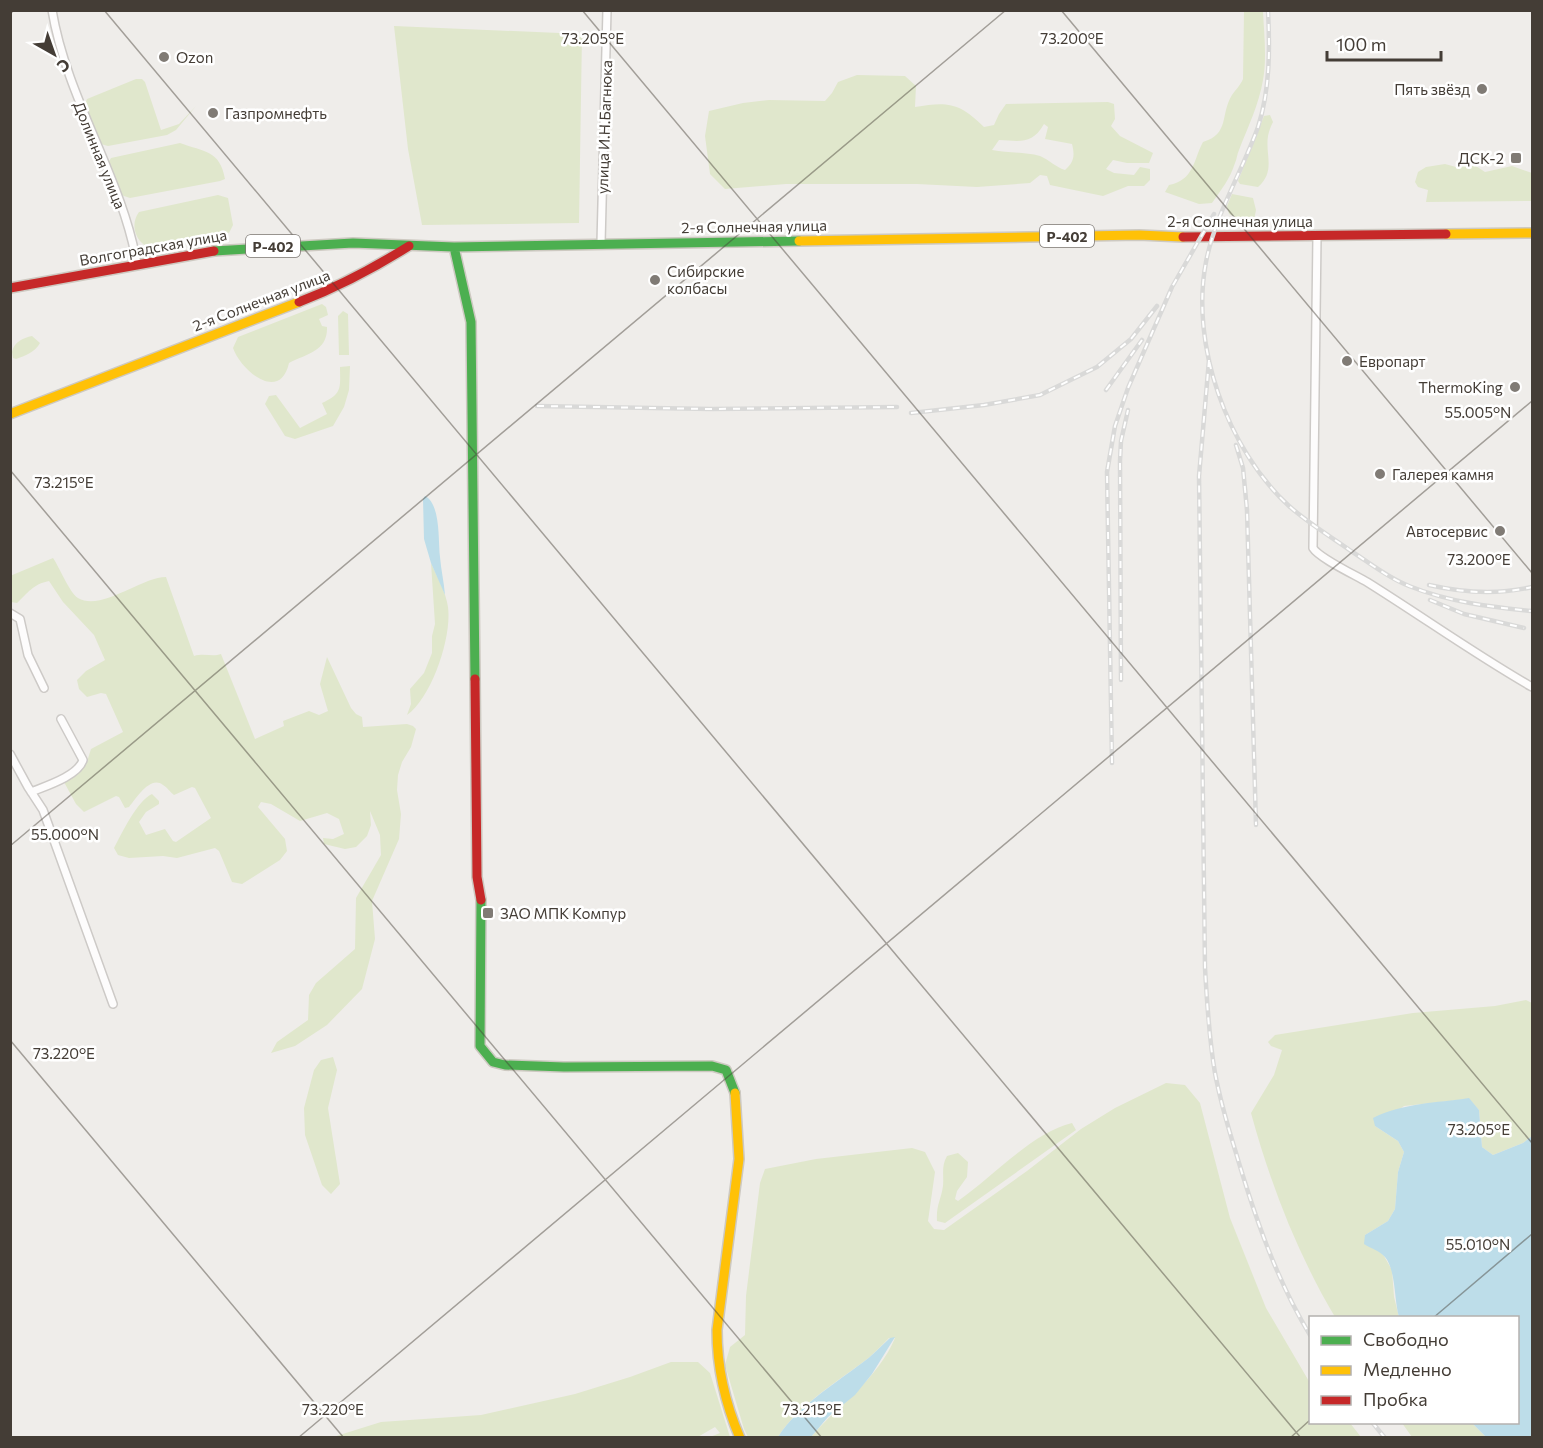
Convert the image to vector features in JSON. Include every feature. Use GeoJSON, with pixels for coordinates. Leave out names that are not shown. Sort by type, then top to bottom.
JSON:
{"type":"FeatureCollection","features":[{"type":"Feature","properties":{"kind":"main road","name":"2-я Солнечная улица"},"geometry":{"type":"LineString","coordinates":[[10,414],[332,289],[379,266],[409,246],[1139,235],[1212,238],[1533,233]]}},
{"type":"Feature","properties":{"kind":"main road","name":"Волгоградская улица"},"geometry":{"type":"LineString","coordinates":[[10,288],[200,252],[353,243],[409,246]]}},
{"type":"Feature","properties":{"kind":"main road"},"geometry":{"type":"LineString","coordinates":[[454,247],[471,322],[477,877],[481,898],[480,1046],[484,1054],[493,1062],[505,1065],[712,1066],[726,1070],[735,1089],[739,1159],[717,1330],[716,1355],[720,1381],[740,1437]]}},
{"type":"Feature","properties":{"kind":"street","name":"Долинная улица"},"geometry":{"type":"LineString","coordinates":[[52,10],[68,75],[129,226],[137,264]]}},
{"type":"Feature","properties":{"kind":"street","name":"улица И.Н.Багнюка"},"geometry":{"type":"LineString","coordinates":[[601,243],[607,10]]}},
{"type":"Feature","properties":{"kind":"street"},"geometry":{"type":"LineString","coordinates":[[1317,236],[1313,548],[1320,555],[1533,687]]}},
{"type":"Feature","properties":{"kind":"street"},"geometry":{"type":"LineString","coordinates":[[10,613],[20,620],[28,655],[44,688]]}},
{"type":"Feature","properties":{"kind":"street"},"geometry":{"type":"LineString","coordinates":[[31,792],[76,770],[84,760],[61,719]]}},
{"type":"Feature","properties":{"kind":"street"},"geometry":{"type":"LineString","coordinates":[[10,754],[43,810],[113,1004]]}},
{"type":"Feature","properties":{"kind":"green space"},"geometry":{"type":"Polygon","coordinates":[[[1244,11],[1263,11],[1265,63],[1261,89],[1228,179],[1212,203],[1199,204],[1165,192],[1169,185],[1183,179],[1188,174],[1203,142],[1212,138],[1221,129],[1228,102],[1243,79],[1244,11]]]}},
{"type":"Feature","properties":{"kind":"green space"},"geometry":{"type":"Polygon","coordinates":[[[394,26],[582,34],[579,223],[422,225],[408,149],[394,26]]]}},
{"type":"Feature","properties":{"kind":"green space"},"geometry":{"type":"Polygon","coordinates":[[[857,75],[905,76],[916,86],[915,107],[936,104],[953,106],[968,113],[984,127],[994,125],[1006,104],[1108,102],[1114,104],[1115,119],[1111,126],[1120,136],[1153,153],[1149,163],[1127,163],[1113,160],[1106,169],[1114,173],[1134,175],[1140,167],[1150,169],[1150,180],[1144,186],[1128,186],[1103,196],[1050,185],[1047,176],[1040,175],[1030,183],[977,187],[917,184],[786,184],[725,189],[710,174],[705,136],[709,111],[769,100],[825,101],[838,82],[857,75]],[[1044,124],[1030,139],[999,140],[992,150],[1040,156],[1065,170],[1073,158],[1072,144],[1045,139],[1048,127],[1044,124]]]}},
{"type":"Feature","properties":{"kind":"green space"},"geometry":{"type":"Polygon","coordinates":[[[136,79],[142,79],[145,82],[161,130],[179,124],[196,106],[176,130],[167,135],[108,146],[101,144],[85,104],[87,99],[136,79]]]}},
{"type":"Feature","properties":{"kind":"green space"},"geometry":{"type":"Polygon","coordinates":[[[1270,115],[1273,122],[1267,143],[1269,163],[1267,175],[1258,187],[1240,184],[1238,181],[1264,116],[1270,115]]]}},
{"type":"Feature","properties":{"kind":"green space"},"geometry":{"type":"Polygon","coordinates":[[[180,143],[215,157],[223,169],[225,179],[130,198],[121,195],[108,163],[111,158],[180,143]]]}},
{"type":"Feature","properties":{"kind":"green space"},"geometry":{"type":"Polygon","coordinates":[[[1470,162],[1485,172],[1512,166],[1532,173],[1532,201],[1426,202],[1428,190],[1418,187],[1415,182],[1418,172],[1426,167],[1445,164],[1456,167],[1470,162]]]}},
{"type":"Feature","properties":{"kind":"green space"},"geometry":{"type":"Polygon","coordinates":[[[1232,194],[1253,198],[1256,210],[1254,220],[1242,220],[1229,214],[1227,206],[1232,194]]]}},
{"type":"Feature","properties":{"kind":"green space"},"geometry":{"type":"Polygon","coordinates":[[[218,195],[228,198],[233,225],[229,233],[147,247],[139,240],[134,227],[139,212],[218,195]]]}},
{"type":"Feature","properties":{"kind":"green space"},"geometry":{"type":"Polygon","coordinates":[[[322,304],[326,307],[328,315],[319,319],[322,326],[327,327],[324,341],[315,351],[289,363],[284,375],[278,381],[269,382],[261,379],[244,366],[237,357],[233,348],[238,337],[322,304]]]}},
{"type":"Feature","properties":{"kind":"green space"},"geometry":{"type":"Polygon","coordinates":[[[343,311],[348,314],[349,355],[339,355],[338,316],[343,311]]]}},
{"type":"Feature","properties":{"kind":"green space"},"geometry":{"type":"Polygon","coordinates":[[[32,336],[40,343],[38,346],[26,355],[13,358],[12,352],[17,343],[32,336]]]}},
{"type":"Feature","properties":{"kind":"green space"},"geometry":{"type":"Polygon","coordinates":[[[350,366],[349,390],[344,407],[333,426],[295,439],[285,436],[265,404],[269,396],[276,395],[300,428],[327,414],[322,403],[334,396],[339,389],[340,367],[350,366]]]}},
{"type":"Feature","properties":{"kind":"green space"},"geometry":{"type":"Polygon","coordinates":[[[53,558],[75,595],[87,601],[109,598],[145,582],[166,577],[194,656],[221,654],[255,739],[284,726],[283,721],[309,711],[319,715],[328,711],[320,684],[327,657],[351,708],[362,717],[363,727],[407,724],[416,729],[411,747],[402,762],[398,775],[397,790],[401,814],[399,839],[372,901],[375,939],[362,989],[327,1025],[295,1046],[271,1053],[277,1042],[308,1020],[309,995],[316,983],[355,949],[356,898],[381,855],[380,835],[370,811],[371,825],[367,836],[356,847],[345,849],[324,844],[323,838],[333,839],[344,834],[339,819],[327,813],[300,821],[271,804],[261,802],[258,807],[285,839],[287,851],[280,860],[242,884],[232,882],[219,851],[215,848],[177,858],[163,856],[129,858],[118,855],[114,848],[126,826],[135,810],[152,794],[159,804],[146,812],[139,822],[146,835],[165,829],[176,842],[211,818],[195,788],[192,787],[174,795],[158,783],[148,785],[129,807],[125,808],[116,796],[84,812],[76,804],[64,782],[86,765],[91,749],[123,732],[106,694],[87,697],[79,689],[77,680],[86,671],[105,660],[94,635],[63,602],[49,581],[35,587],[17,603],[11,602],[10,576],[53,558]]]}},
{"type":"Feature","properties":{"kind":"green space"},"geometry":{"type":"Polygon","coordinates":[[[431,563],[447,601],[447,634],[432,681],[425,695],[407,715],[411,704],[410,689],[424,673],[432,653],[435,624],[431,563]]]}},
{"type":"Feature","properties":{"kind":"green space"},"geometry":{"type":"Polygon","coordinates":[[[1526,1000],[1532,1003],[1532,1136],[1523,1143],[1493,1155],[1482,1147],[1479,1110],[1469,1099],[1404,1106],[1375,1126],[1398,1141],[1404,1152],[1398,1172],[1395,1209],[1388,1221],[1365,1235],[1384,1256],[1392,1270],[1394,1297],[1399,1316],[1334,1316],[1309,1269],[1286,1218],[1251,1113],[1274,1075],[1282,1050],[1271,1046],[1268,1042],[1275,1035],[1413,1013],[1495,1006],[1526,1000]]]}},
{"type":"Feature","properties":{"kind":"green space"},"geometry":{"type":"Polygon","coordinates":[[[333,1057],[337,1070],[328,1108],[340,1184],[331,1194],[322,1185],[305,1135],[304,1108],[314,1070],[321,1060],[333,1057]]]}},
{"type":"Feature","properties":{"kind":"green space"},"geometry":{"type":"Polygon","coordinates":[[[1166,1083],[1185,1085],[1200,1103],[1230,1218],[1266,1308],[1309,1381],[1309,1424],[1351,1424],[1361,1437],[811,1437],[868,1379],[888,1353],[895,1338],[889,1338],[866,1360],[805,1406],[778,1437],[748,1437],[725,1365],[730,1347],[745,1335],[746,1296],[760,1183],[765,1169],[816,1159],[912,1148],[925,1152],[935,1172],[928,1221],[934,1229],[944,1230],[1081,1129],[1115,1108],[1166,1083]]]}},
{"type":"Feature","properties":{"kind":"green space"},"geometry":{"type":"Polygon","coordinates":[[[1072,1123],[1076,1130],[945,1223],[937,1221],[943,1186],[943,1167],[947,1156],[958,1153],[968,1162],[967,1177],[957,1191],[955,1199],[958,1201],[1027,1146],[1057,1128],[1072,1123]]]}},
{"type":"Feature","properties":{"kind":"green space"},"geometry":{"type":"Polygon","coordinates":[[[671,1362],[698,1362],[710,1373],[730,1437],[710,1437],[720,1433],[715,1427],[696,1438],[330,1438],[381,1422],[481,1415],[575,1394],[671,1362]]]}},
{"type":"Feature","properties":{"kind":"green space"},"geometry":{"type":"Polygon","coordinates":[[[1403,1424],[1473,1424],[1486,1437],[1412,1437],[1403,1424]]]}},
{"type":"Feature","properties":{"kind":"water"},"geometry":{"type":"Polygon","coordinates":[[[425,496],[430,500],[436,515],[445,595],[431,563],[424,539],[423,499],[425,496]]]}},
{"type":"Feature","properties":{"kind":"water"},"geometry":{"type":"Polygon","coordinates":[[[1469,1098],[1479,1110],[1482,1147],[1493,1155],[1523,1143],[1532,1136],[1532,1437],[1486,1437],[1473,1424],[1519,1424],[1519,1316],[1399,1316],[1389,1263],[1380,1253],[1364,1244],[1365,1235],[1388,1221],[1395,1209],[1398,1172],[1404,1152],[1398,1141],[1375,1126],[1373,1118],[1396,1109],[1469,1098]]]}},
{"type":"Feature","properties":{"kind":"water"},"geometry":{"type":"Polygon","coordinates":[[[895,1337],[872,1374],[855,1395],[828,1417],[811,1437],[778,1437],[795,1415],[866,1360],[890,1338],[895,1337]]]}},
{"type":"Feature","properties":{"kind":"railway"},"geometry":{"type":"LineString","coordinates":[[1268,10],[1268,69],[1262,113],[1252,144],[1222,210],[1210,245],[1202,294],[1209,360],[1218,393],[1231,425],[1267,483],[1289,506],[1311,524],[1386,575],[1409,586],[1454,600],[1532,611]]}},
{"type":"Feature","properties":{"kind":"railway"},"geometry":{"type":"LineString","coordinates":[[1187,261],[1214,214]]}},
{"type":"Feature","properties":{"kind":"railway"},"geometry":{"type":"LineString","coordinates":[[1112,763],[1107,472],[1115,426],[1128,388],[1172,287],[1191,254]]}},
{"type":"Feature","properties":{"kind":"railway"},"geometry":{"type":"LineString","coordinates":[[911,413],[984,405],[1040,395],[1097,367],[1131,339],[1157,306]]}},
{"type":"Feature","properties":{"kind":"railway"},"geometry":{"type":"LineString","coordinates":[[1106,390],[1142,340]]}},
{"type":"Feature","properties":{"kind":"railway"},"geometry":{"type":"LineString","coordinates":[[1209,360],[1199,476],[1205,968],[1210,1034],[1222,1103],[1251,1201],[1277,1270],[1309,1333]]}},
{"type":"Feature","properties":{"kind":"railway"},"geometry":{"type":"LineString","coordinates":[[537,406],[711,409],[897,407]]}},
{"type":"Feature","properties":{"kind":"railway"},"geometry":{"type":"LineString","coordinates":[[1121,680],[1120,461],[1121,441],[1128,410]]}},
{"type":"Feature","properties":{"kind":"railway"},"geometry":{"type":"LineString","coordinates":[[1236,445],[1243,468],[1247,510],[1256,825]]}},
{"type":"Feature","properties":{"kind":"railway"},"geometry":{"type":"LineString","coordinates":[[1429,585],[1480,592],[1532,587]]}},
{"type":"Feature","properties":{"kind":"railway"},"geometry":{"type":"LineString","coordinates":[[1430,600],[1464,614],[1524,628]]}},
{"type":"Feature","properties":{"kind":"railway"},"geometry":{"type":"LineString","coordinates":[[1374,1424],[1385,1438]]}},
{"type":"Feature","properties":{"kind":"traffic: fast"},"geometry":{"type":"LineString","coordinates":[[214,251],[353,243],[454,247],[799,241]]}},
{"type":"Feature","properties":{"kind":"traffic: fast"},"geometry":{"type":"LineString","coordinates":[[454,247],[471,322],[475,679]]}},
{"type":"Feature","properties":{"kind":"traffic: fast"},"geometry":{"type":"LineString","coordinates":[[481,900],[480,1046],[493,1062],[505,1065],[564,1067],[712,1066],[726,1070],[735,1093]]}},
{"type":"Feature","properties":{"kind":"traffic: slow"},"geometry":{"type":"LineString","coordinates":[[1446,234],[1532,233]]}},
{"type":"Feature","properties":{"kind":"traffic: slow"},"geometry":{"type":"LineString","coordinates":[[799,241],[1139,235],[1183,237]]}},
{"type":"Feature","properties":{"kind":"traffic: slow"},"geometry":{"type":"LineString","coordinates":[[10,414],[299,302]]}},
{"type":"Feature","properties":{"kind":"traffic: slow"},"geometry":{"type":"LineString","coordinates":[[735,1093],[739,1159],[717,1330],[718,1358],[723,1385],[740,1438]]}},
{"type":"Feature","properties":{"kind":"traffic: jam"},"geometry":{"type":"LineString","coordinates":[[1183,237],[1446,234]]}},
{"type":"Feature","properties":{"kind":"traffic: jam"},"geometry":{"type":"LineString","coordinates":[[299,302],[356,277],[409,246]]}},
{"type":"Feature","properties":{"kind":"traffic: jam"},"geometry":{"type":"LineString","coordinates":[[10,288],[214,251]]}},
{"type":"Feature","properties":{"kind":"traffic: jam"},"geometry":{"type":"LineString","coordinates":[[475,679],[477,877],[481,900]]}},
{"type":"Feature","properties":{"kind":"place","name":"Ozon"},"geometry":{"type":"Point","coordinates":[164,57]}},
{"type":"Feature","properties":{"kind":"place","name":"Пять звёзд"},"geometry":{"type":"Point","coordinates":[1482,89]}},
{"type":"Feature","properties":{"kind":"place","name":"Газпромнефть"},"geometry":{"type":"Point","coordinates":[213,113]}},
{"type":"Feature","properties":{"kind":"place","name":"ДСК-2"},"geometry":{"type":"Point","coordinates":[1516,158]}},
{"type":"Feature","properties":{"kind":"place","name":"Сибирские колбасы"},"geometry":{"type":"Point","coordinates":[655,280]}},
{"type":"Feature","properties":{"kind":"place","name":"Европарт"},"geometry":{"type":"Point","coordinates":[1347,361]}},
{"type":"Feature","properties":{"kind":"place","name":"ThermoKing"},"geometry":{"type":"Point","coordinates":[1515,387]}},
{"type":"Feature","properties":{"kind":"place","name":"Галерея камня"},"geometry":{"type":"Point","coordinates":[1380,474]}},
{"type":"Feature","properties":{"kind":"place","name":"Автосервис"},"geometry":{"type":"Point","coordinates":[1500,531]}},
{"type":"Feature","properties":{"kind":"place","name":"ЗАО МПК Компур"},"geometry":{"type":"Point","coordinates":[488,913]}}]}
